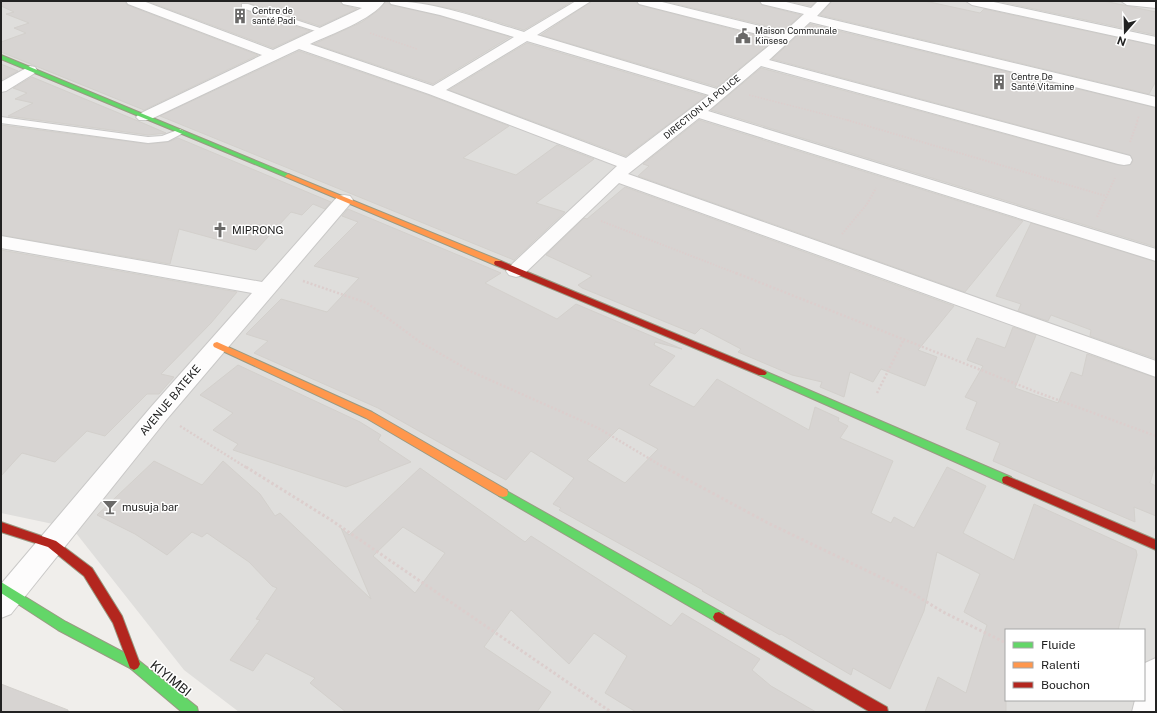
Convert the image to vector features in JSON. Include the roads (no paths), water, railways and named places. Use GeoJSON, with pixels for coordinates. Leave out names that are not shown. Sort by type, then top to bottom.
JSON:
{"type":"FeatureCollection","features":[{"type":"Feature","properties":{"kind":"street"},"geometry":{"type":"LineString","coordinates":[[132,1],[274,55]]}},
{"type":"Feature","properties":{"kind":"street"},"geometry":{"type":"LineString","coordinates":[[347,1],[376,4]]}},
{"type":"Feature","properties":{"kind":"street"},"geometry":{"type":"LineString","coordinates":[[395,1],[443,12],[527,37],[723,91]]}},
{"type":"Feature","properties":{"kind":"street"},"geometry":{"type":"LineString","coordinates":[[434,91],[494,54],[527,37],[585,1]]}},
{"type":"Feature","properties":{"kind":"street"},"geometry":{"type":"LineString","coordinates":[[643,1],[788,37]]}},
{"type":"Feature","properties":{"kind":"street"},"geometry":{"type":"LineString","coordinates":[[766,1],[811,15],[1156,102]]}},
{"type":"Feature","properties":{"kind":"street","name":"DIRECTION LA POLICE"},"geometry":{"type":"LineString","coordinates":[[516,271],[622,170],[723,91],[788,37],[825,1]]}},
{"type":"Feature","properties":{"kind":"street"},"geometry":{"type":"LineString","coordinates":[[972,1],[1156,41]]}},
{"type":"Feature","properties":{"kind":"street"},"geometry":{"type":"LineString","coordinates":[[1127,1],[1156,4]]}},
{"type":"Feature","properties":{"kind":"street"},"geometry":{"type":"LineString","coordinates":[[144,117],[343,23],[376,4]]}},
{"type":"Feature","properties":{"kind":"street"},"geometry":{"type":"LineString","coordinates":[[298,44],[434,91],[622,170],[830,253],[1156,369]]}},
{"type":"Feature","properties":{"kind":"street"},"geometry":{"type":"LineString","coordinates":[[1,57],[712,351],[1156,545]]}},
{"type":"Feature","properties":{"kind":"street"},"geometry":{"type":"LineString","coordinates":[[758,61],[1124,160]]}},
{"type":"Feature","properties":{"kind":"street"},"geometry":{"type":"LineString","coordinates":[[1,88],[30,70]]}},
{"type":"Feature","properties":{"kind":"street"},"geometry":{"type":"LineString","coordinates":[[696,112],[1156,254]]}},
{"type":"Feature","properties":{"kind":"street","name":"AVENUE BATEKE"},"geometry":{"type":"LineString","coordinates":[[4,595],[52,544],[159,413],[344,200]]}},
{"type":"Feature","properties":{"kind":"street"},"geometry":{"type":"LineString","coordinates":[[1,242],[273,281]]}},
{"type":"Feature","properties":{"kind":"street"},"geometry":{"type":"LineString","coordinates":[[217,345],[369,415],[882,712]]}},
{"type":"Feature","properties":{"kind":"street"},"geometry":{"type":"LineString","coordinates":[[1,527],[52,544],[88,572],[118,620],[134,664]]}},
{"type":"Feature","properties":{"kind":"street","name":"KIYIMBI"},"geometry":{"type":"LineString","coordinates":[[4,595],[134,664],[192,712]]}},
{"type":"Feature","properties":{"kind":"street"},"geometry":{"type":"LineString","coordinates":[[1148,712],[1156,673]]}},
{"type":"Feature","properties":{"kind":"lane"},"geometry":{"type":"LineString","coordinates":[[245,6],[324,31]]}},
{"type":"Feature","properties":{"kind":"lane"},"geometry":{"type":"LineString","coordinates":[[1,120],[148,140],[164,139],[180,132]]}},
{"type":"Feature","properties":{"kind":"place","name":"Centre de santé Padi"},"geometry":{"type":"Point","coordinates":[240,16]}},
{"type":"Feature","properties":{"kind":"place","name":"Maison Communale Kinseso"},"geometry":{"type":"Point","coordinates":[743,36]}},
{"type":"Feature","properties":{"kind":"place","name":"Centre De Santé Vitamine"},"geometry":{"type":"Point","coordinates":[999,82]}},
{"type":"Feature","properties":{"kind":"place","name":"MIPRONG"},"geometry":{"type":"Point","coordinates":[220,230]}},
{"type":"Feature","properties":{"kind":"place","name":"musuja bar"},"geometry":{"type":"Point","coordinates":[110,507]}}]}
